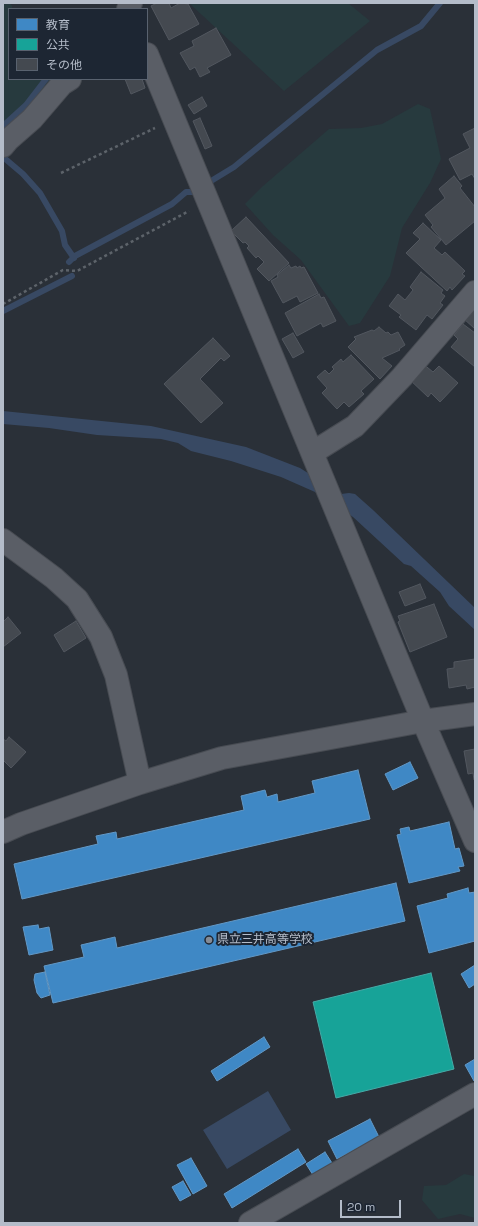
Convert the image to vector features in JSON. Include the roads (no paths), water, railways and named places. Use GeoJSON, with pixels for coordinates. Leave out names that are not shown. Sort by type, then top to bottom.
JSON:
{"type":"FeatureCollection","features":[{"type":"Feature","properties":{"kind":"street"},"geometry":{"type":"LineString","coordinates":[[148,56],[423,721],[475,841]]}},
{"type":"Feature","properties":{"kind":"street"},"geometry":{"type":"LineString","coordinates":[[3,146],[32,119],[62,84],[68,80]]}},
{"type":"Feature","properties":{"kind":"street"},"geometry":{"type":"LineString","coordinates":[[312,453],[355,426],[402,377],[475,292]]}},
{"type":"Feature","properties":{"kind":"street"},"geometry":{"type":"LineString","coordinates":[[3,540],[54,578],[77,599],[101,637],[116,675],[140,783]]}},
{"type":"Feature","properties":{"kind":"street"},"geometry":{"type":"LineString","coordinates":[[3,832],[21,824],[140,783],[222,758],[423,721],[475,714]]}},
{"type":"Feature","properties":{"kind":"street"},"geometry":{"type":"LineString","coordinates":[[250,1223],[475,1094]]}},
{"type":"Feature","properties":{"kind":"water"},"geometry":{"type":"Polygon","coordinates":[[[3,411],[151,426],[246,447],[300,468],[341,494],[355,494],[373,510],[475,608],[475,630],[449,606],[440,592],[411,566],[404,564],[353,517],[315,492],[281,477],[231,461],[191,451],[178,443],[161,439],[97,435],[49,428],[3,424],[3,411]]]}},
{"type":"Feature","properties":{"kind":"water"},"geometry":{"type":"Polygon","coordinates":[[[268,1091],[291,1130],[227,1169],[203,1130],[268,1091]]]}},
{"type":"Feature","properties":{"kind":"waterway"},"geometry":{"type":"LineString","coordinates":[[69,262],[75,256],[172,204],[186,192],[193,192],[234,167],[377,50],[421,26],[440,3]]}},
{"type":"Feature","properties":{"kind":"waterway"},"geometry":{"type":"LineString","coordinates":[[3,126],[26,105],[45,80]]}},
{"type":"Feature","properties":{"kind":"waterway"},"geometry":{"type":"LineString","coordinates":[[3,157],[23,174],[40,193],[62,231],[65,245],[74,258]]}},
{"type":"Feature","properties":{"kind":"waterway"},"geometry":{"type":"LineString","coordinates":[[3,311],[72,276]]}},
{"type":"Feature","properties":{"kind":"place","name":"県立三井高等学校"},"geometry":{"type":"Point","coordinates":[209,940]}}]}
